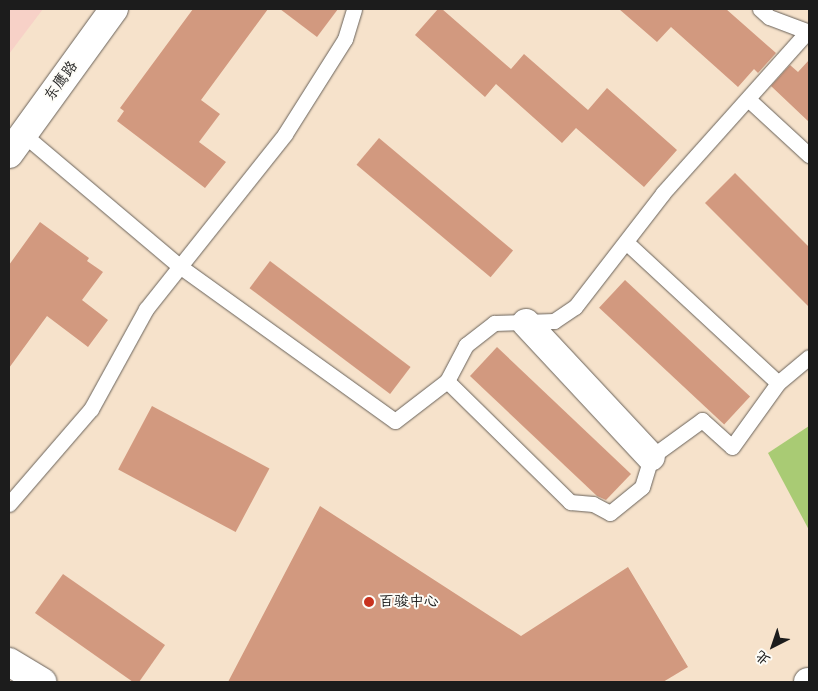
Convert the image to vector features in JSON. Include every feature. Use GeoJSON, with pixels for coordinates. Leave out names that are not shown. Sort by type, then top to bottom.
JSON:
{"type":"FeatureCollection","features":[{"type":"Feature","properties":{"kind":"street","name":"东鹰路"},"geometry":{"type":"LineString","coordinates":[[16,144],[114,9]]}},
{"type":"Feature","properties":{"kind":"street"},"geometry":{"type":"LineString","coordinates":[[526,323],[651,457]]}},
{"type":"Feature","properties":{"kind":"street"},"geometry":{"type":"LineString","coordinates":[[9,662],[42,682]]}},
{"type":"Feature","properties":{"kind":"lane"},"geometry":{"type":"LineString","coordinates":[[9,504],[92,409],[146,309],[178,265],[285,134],[345,39],[354,9]]}},
{"type":"Feature","properties":{"kind":"lane"},"geometry":{"type":"LineString","coordinates":[[16,144],[178,265],[395,421],[447,381],[466,346],[494,323],[554,321],[575,307],[663,193],[809,32],[769,17],[760,9]]}},
{"type":"Feature","properties":{"kind":"lane"},"geometry":{"type":"LineString","coordinates":[[748,99],[809,155]]}},
{"type":"Feature","properties":{"kind":"lane"},"geometry":{"type":"LineString","coordinates":[[626,242],[778,383]]}},
{"type":"Feature","properties":{"kind":"lane"},"geometry":{"type":"LineString","coordinates":[[447,381],[570,502],[592,504],[610,513],[642,487],[651,457],[702,420],[732,447],[778,383],[809,356]]}},
{"type":"Feature","properties":{"kind":"shaded area"},"geometry":{"type":"Polygon","coordinates":[[[9,9],[43,9],[9,54],[9,9]]]}},
{"type":"Feature","properties":{"kind":"green space"},"geometry":{"type":"Polygon","coordinates":[[[809,426],[809,530],[768,453],[809,426]]]}},
{"type":"Feature","properties":{"kind":"building"},"geometry":{"type":"Polygon","coordinates":[[[193,9],[268,9],[201,100],[220,114],[199,142],[226,162],[205,188],[117,121],[124,111],[120,108],[193,9]]]}},
{"type":"Feature","properties":{"kind":"building"},"geometry":{"type":"Polygon","coordinates":[[[280,9],[338,9],[317,37],[280,9]]]}},
{"type":"Feature","properties":{"kind":"building"},"geometry":{"type":"Polygon","coordinates":[[[438,9],[442,9],[511,69],[524,54],[588,110],[607,88],[677,150],[644,187],[576,128],[562,143],[496,84],[485,97],[415,35],[438,9]]]}},
{"type":"Feature","properties":{"kind":"building"},"geometry":{"type":"Polygon","coordinates":[[[619,9],[726,9],[776,53],[758,73],[754,69],[738,87],[671,27],[657,42],[619,9]]]}},
{"type":"Feature","properties":{"kind":"building"},"geometry":{"type":"Polygon","coordinates":[[[809,60],[809,122],[771,86],[790,65],[798,72],[809,60]]]}},
{"type":"Feature","properties":{"kind":"building"},"geometry":{"type":"Polygon","coordinates":[[[379,138],[513,250],[491,277],[357,165],[379,138]]]}},
{"type":"Feature","properties":{"kind":"building"},"geometry":{"type":"Polygon","coordinates":[[[735,173],[809,247],[809,307],[705,203],[735,173]]]}},
{"type":"Feature","properties":{"kind":"building"},"geometry":{"type":"Polygon","coordinates":[[[40,222],[89,258],[87,261],[103,272],[82,300],[108,320],[88,347],[47,316],[9,368],[9,265],[40,222]]]}},
{"type":"Feature","properties":{"kind":"building"},"geometry":{"type":"Polygon","coordinates":[[[270,261],[411,367],[390,394],[250,288],[270,261]]]}},
{"type":"Feature","properties":{"kind":"building"},"geometry":{"type":"Polygon","coordinates":[[[625,280],[750,397],[724,424],[599,308],[625,280]]]}},
{"type":"Feature","properties":{"kind":"building"},"geometry":{"type":"Polygon","coordinates":[[[497,347],[631,474],[606,500],[597,496],[470,376],[497,347]]]}},
{"type":"Feature","properties":{"kind":"building"},"geometry":{"type":"Polygon","coordinates":[[[152,406],[269,468],[236,532],[118,470],[152,406]]]}},
{"type":"Feature","properties":{"kind":"building","name":"百骏中心"},"geometry":{"type":"Polygon","coordinates":[[[320,506],[521,636],[628,567],[688,667],[663,682],[228,682],[320,506]]]}},
{"type":"Feature","properties":{"kind":"building"},"geometry":{"type":"Polygon","coordinates":[[[63,574],[165,645],[139,682],[133,682],[35,613],[63,574]]]}},
{"type":"Feature","properties":{"kind":"place","name":"百骏中心"},"geometry":{"type":"Point","coordinates":[369,602]}}]}
